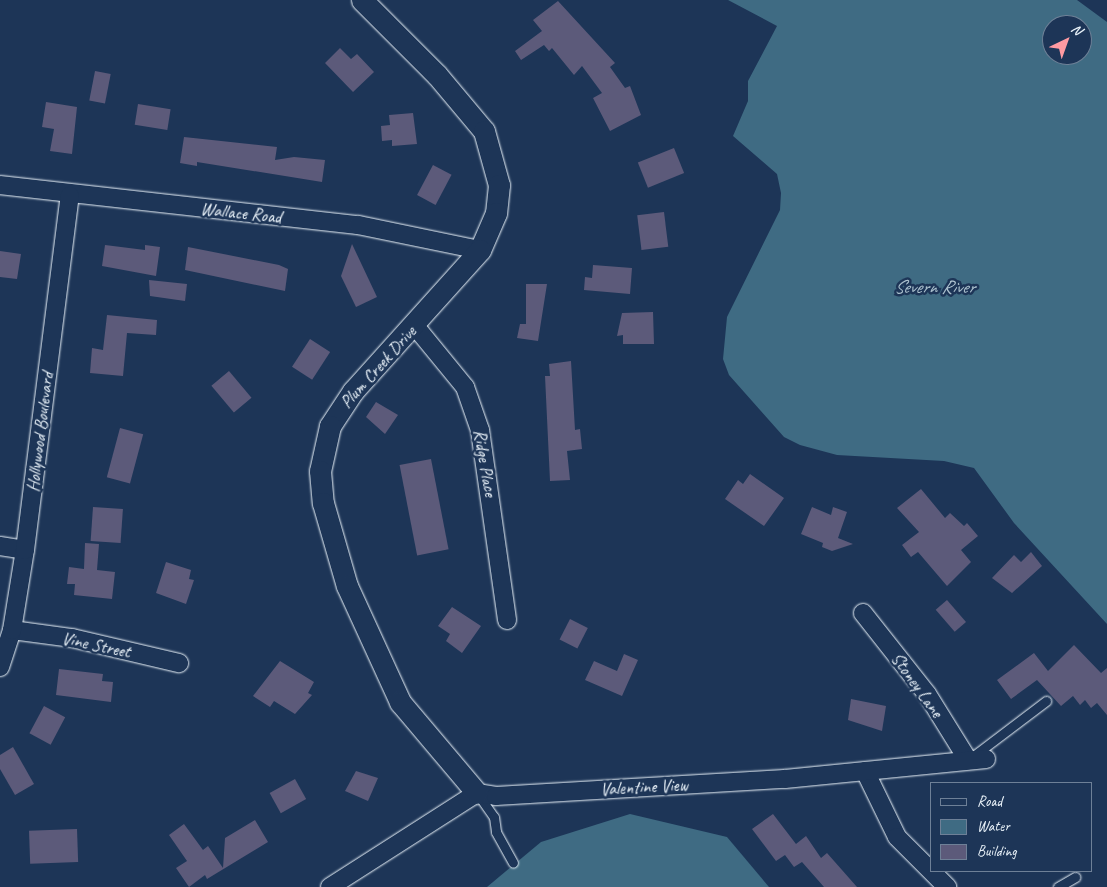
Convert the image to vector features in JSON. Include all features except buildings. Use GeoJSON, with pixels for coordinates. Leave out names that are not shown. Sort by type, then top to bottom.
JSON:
{"type":"FeatureCollection","features":[{"type":"Feature","properties":{"kind":"street","name":"Plum Creek Drive"},"geometry":{"type":"LineString","coordinates":[[362,0],[437,75],[484,131],[499,185],[496,213],[480,250],[415,326],[353,391],[330,426],[320,471],[323,502],[347,586],[400,702],[477,793]]}},
{"type":"Feature","properties":{"kind":"street","name":"Wallace Road"},"geometry":{"type":"LineString","coordinates":[[0,185],[70,196],[358,225],[480,250]]}},
{"type":"Feature","properties":{"kind":"street","name":"Hollywood Boulevard"},"geometry":{"type":"LineString","coordinates":[[0,667],[12,630],[25,550],[70,196]]}},
{"type":"Feature","properties":{"kind":"street","name":"Ridge Place"},"geometry":{"type":"LineString","coordinates":[[415,326],[465,387],[480,430],[507,620]]}},
{"type":"Feature","properties":{"kind":"street"},"geometry":{"type":"LineString","coordinates":[[0,546],[25,550]]}},
{"type":"Feature","properties":{"kind":"street","name":"Stoney Lane"},"geometry":{"type":"LineString","coordinates":[[862,613],[977,760]]}},
{"type":"Feature","properties":{"kind":"street","name":"Vine Street"},"geometry":{"type":"LineString","coordinates":[[12,630],[72,638],[179,663]]}},
{"type":"Feature","properties":{"kind":"street","name":"Valentine View"},"geometry":{"type":"LineString","coordinates":[[477,793],[496,796],[655,787],[865,771],[977,760]]}},
{"type":"Feature","properties":{"kind":"street"},"geometry":{"type":"LineString","coordinates":[[865,771],[897,837],[930,870]]}},
{"type":"Feature","properties":{"kind":"street"},"geometry":{"type":"LineString","coordinates":[[330,887],[477,793]]}},
{"type":"Feature","properties":{"kind":"street"},"geometry":{"type":"LineString","coordinates":[[932,872],[947,887]]}},
{"type":"Feature","properties":{"kind":"lane"},"geometry":{"type":"LineString","coordinates":[[977,760],[1046,701]]}},
{"type":"Feature","properties":{"kind":"lane"},"geometry":{"type":"LineString","coordinates":[[477,793],[494,817],[496,832],[513,863]]}},
{"type":"Feature","properties":{"kind":"lane"},"geometry":{"type":"LineString","coordinates":[[1058,887],[1074,877]]}},
{"type":"Feature","properties":{"kind":"water","name":"Severn River"},"geometry":{"type":"Polygon","coordinates":[[[728,0],[1077,0],[1107,22],[1107,624],[1014,523],[974,468],[944,461],[837,455],[800,445],[784,437],[729,375],[723,359],[727,317],[780,210],[781,193],[777,174],[733,136],[748,101],[748,81],[777,26],[728,0]]]}},
{"type":"Feature","properties":{"kind":"water"},"geometry":{"type":"Polygon","coordinates":[[[630,814],[727,837],[769,887],[487,887],[541,842],[630,814]]]}}]}
